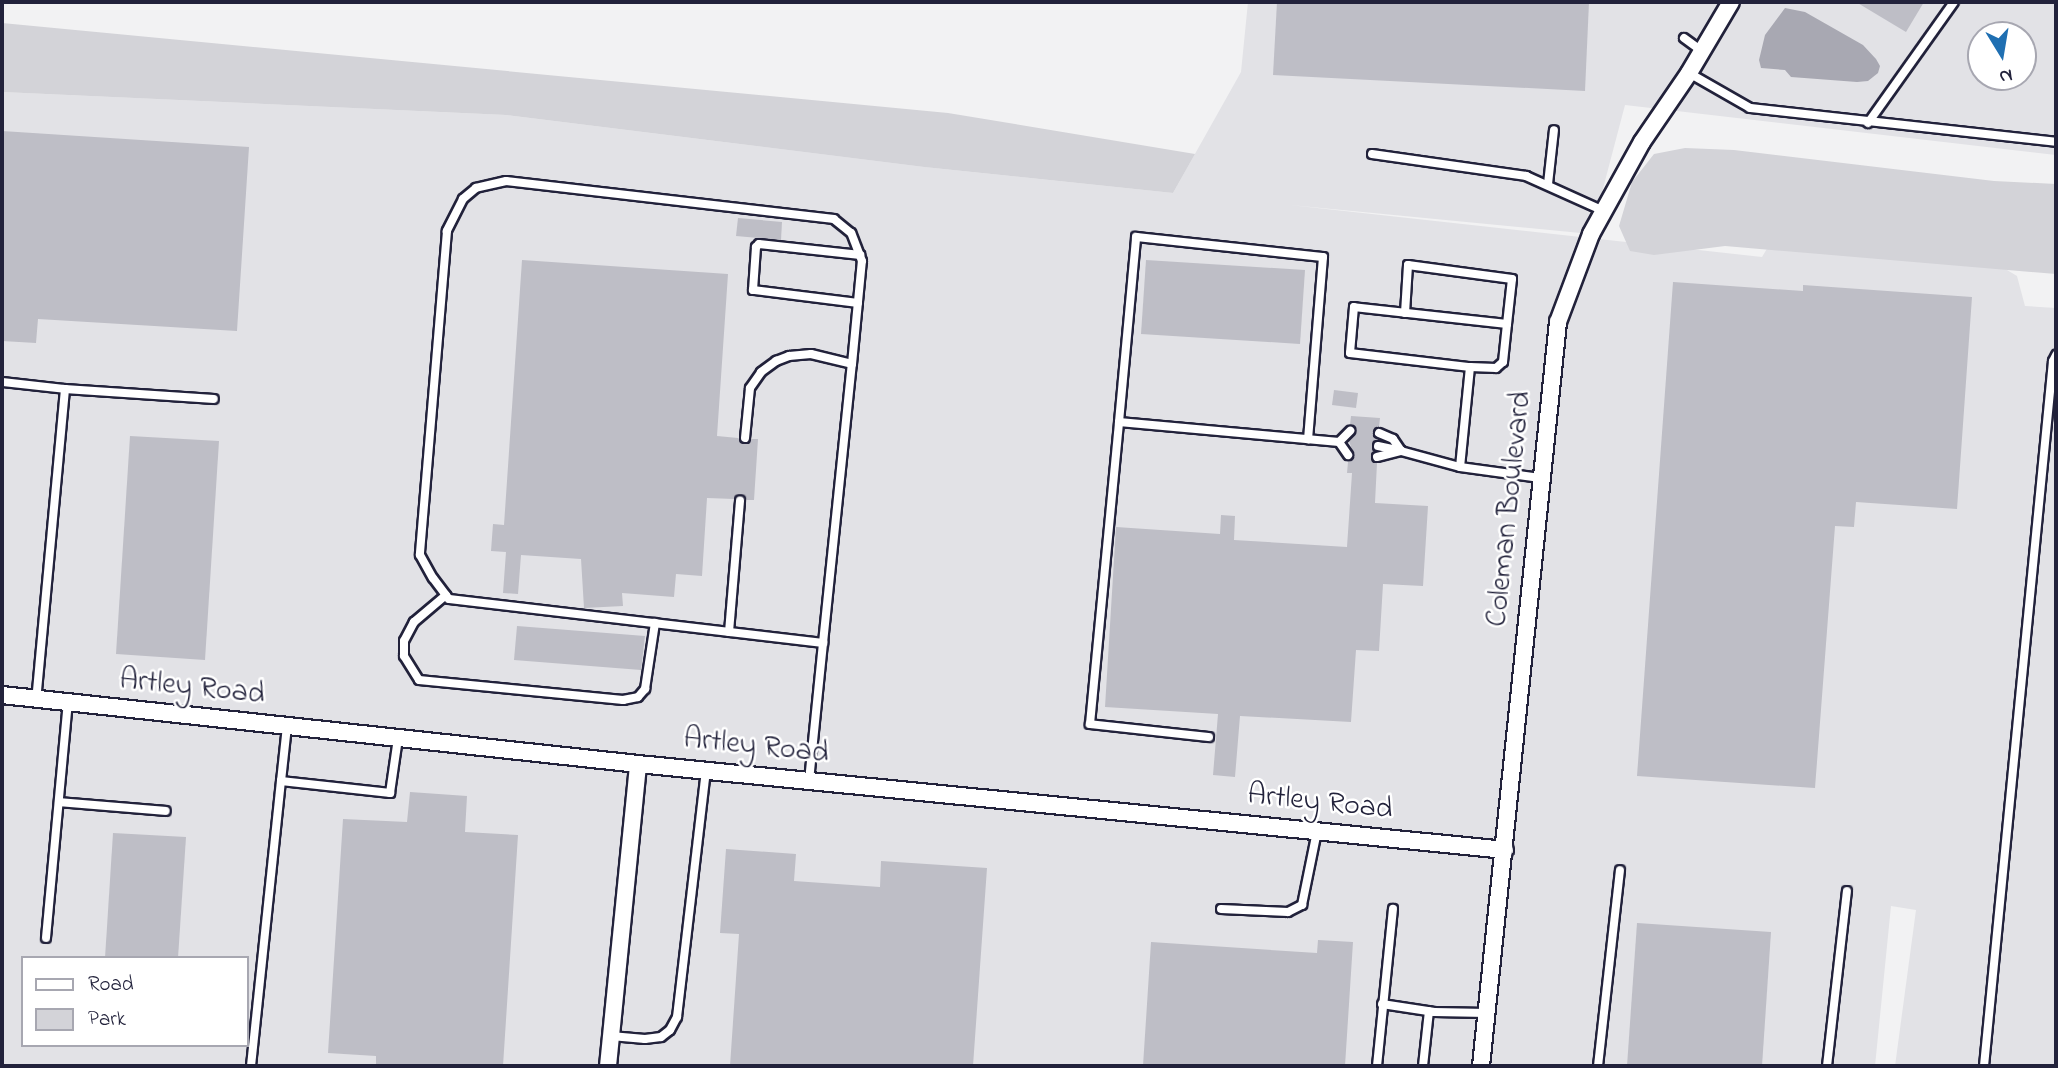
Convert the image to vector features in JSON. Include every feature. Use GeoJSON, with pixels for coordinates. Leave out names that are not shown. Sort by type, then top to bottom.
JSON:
{"type":"FeatureCollection","features":[{"type":"Feature","properties":{"kind":"street","name":"Coleman Boulevard"},"geometry":{"type":"LineString","coordinates":[[1481,1066],[1558,322],[1570,284],[1604,211],[1642,142],[1689,73],[1731,2]]}},
{"type":"Feature","properties":{"kind":"street","name":"Artley Road"},"geometry":{"type":"LineString","coordinates":[[2,695],[638,764],[1505,850]]}},
{"type":"Feature","properties":{"kind":"street"},"geometry":{"type":"LineString","coordinates":[[608,1066],[638,764]]}},
{"type":"Feature","properties":{"kind":"lane"},"geometry":{"type":"LineString","coordinates":[[1868,122],[1954,2]]}},
{"type":"Feature","properties":{"kind":"lane"},"geometry":{"type":"LineString","coordinates":[[1685,38],[1702,51]]}},
{"type":"Feature","properties":{"kind":"lane"},"geometry":{"type":"LineString","coordinates":[[1689,73],[1750,108],[2056,142]]}},
{"type":"Feature","properties":{"kind":"lane"},"geometry":{"type":"LineString","coordinates":[[1548,184],[1554,130]]}},
{"type":"Feature","properties":{"kind":"lane"},"geometry":{"type":"LineString","coordinates":[[1372,154],[1526,176],[1604,211]]}},
{"type":"Feature","properties":{"kind":"lane"},"geometry":{"type":"LineString","coordinates":[[810,780],[862,261],[851,233],[834,219],[506,181],[476,188],[463,200],[447,231],[422,519],[420,555],[449,599],[823,643]]}},
{"type":"Feature","properties":{"kind":"lane"},"geometry":{"type":"LineString","coordinates":[[1209,737],[1090,724],[1136,237],[1323,257],[1308,439]]}},
{"type":"Feature","properties":{"kind":"lane"},"geometry":{"type":"LineString","coordinates":[[858,303],[753,290],[756,247],[777,246],[860,255]]}},
{"type":"Feature","properties":{"kind":"lane"},"geometry":{"type":"LineString","coordinates":[[1405,313],[1408,265],[1512,279],[1503,362],[1496,368],[1350,353],[1354,307],[1405,313],[1507,324]]}},
{"type":"Feature","properties":{"kind":"lane"},"geometry":{"type":"LineString","coordinates":[[745,438],[750,388],[761,372],[776,361],[789,356],[811,354],[852,363]]}},
{"type":"Feature","properties":{"kind":"lane"},"geometry":{"type":"LineString","coordinates":[[1983,1066],[2053,361],[2056,355]]}},
{"type":"Feature","properties":{"kind":"lane"},"geometry":{"type":"LineString","coordinates":[[1460,467],[1470,367]]}},
{"type":"Feature","properties":{"kind":"lane"},"geometry":{"type":"LineString","coordinates":[[2,382],[214,399]]}},
{"type":"Feature","properties":{"kind":"lane"},"geometry":{"type":"LineString","coordinates":[[36,699],[65,389]]}},
{"type":"Feature","properties":{"kind":"lane"},"geometry":{"type":"LineString","coordinates":[[1119,422],[1349,443]]}},
{"type":"Feature","properties":{"kind":"lane"},"geometry":{"type":"LineString","coordinates":[[1339,442],[1350,431]]}},
{"type":"Feature","properties":{"kind":"lane"},"geometry":{"type":"LineString","coordinates":[[1379,433],[1393,439],[1401,451]]}},
{"type":"Feature","properties":{"kind":"lane"},"geometry":{"type":"LineString","coordinates":[[1339,442],[1348,455]]}},
{"type":"Feature","properties":{"kind":"lane"},"geometry":{"type":"LineString","coordinates":[[1378,446],[1460,467],[1540,478]]}},
{"type":"Feature","properties":{"kind":"lane"},"geometry":{"type":"LineString","coordinates":[[1377,457],[1401,451]]}},
{"type":"Feature","properties":{"kind":"lane"},"geometry":{"type":"LineString","coordinates":[[729,632],[740,500]]}},
{"type":"Feature","properties":{"kind":"lane"},"geometry":{"type":"LineString","coordinates":[[446,595],[414,622],[404,640],[404,656],[419,680],[623,700],[638,697],[645,689],[655,623]]}},
{"type":"Feature","properties":{"kind":"lane"},"geometry":{"type":"LineString","coordinates":[[46,938],[68,703]]}},
{"type":"Feature","properties":{"kind":"lane"},"geometry":{"type":"LineString","coordinates":[[251,1066],[287,726]]}},
{"type":"Feature","properties":{"kind":"lane"},"geometry":{"type":"LineString","coordinates":[[281,781],[390,793],[398,738]]}},
{"type":"Feature","properties":{"kind":"lane"},"geometry":{"type":"LineString","coordinates":[[611,1036],[645,1040],[661,1037],[670,1030],[677,1017],[706,770]]}},
{"type":"Feature","properties":{"kind":"lane"},"geometry":{"type":"LineString","coordinates":[[59,802],[166,811]]}},
{"type":"Feature","properties":{"kind":"lane"},"geometry":{"type":"LineString","coordinates":[[1222,909],[1288,912],[1301,905],[1317,831]]}},
{"type":"Feature","properties":{"kind":"lane"},"geometry":{"type":"LineString","coordinates":[[1598,1066],[1620,870]]}},
{"type":"Feature","properties":{"kind":"lane"},"geometry":{"type":"LineString","coordinates":[[1827,1066],[1847,891]]}},
{"type":"Feature","properties":{"kind":"lane"},"geometry":{"type":"LineString","coordinates":[[1377,1066],[1393,909]]}},
{"type":"Feature","properties":{"kind":"lane"},"geometry":{"type":"LineString","coordinates":[[1382,1004],[1429,1012],[1487,1013]]}},
{"type":"Feature","properties":{"kind":"lane"},"geometry":{"type":"LineString","coordinates":[[1423,1066],[1429,1012]]}},
{"type":"Feature","properties":{"kind":"shaded area"},"geometry":{"type":"Polygon","coordinates":[[[1248,2],[2056,2],[2056,155],[1625,105],[1591,234],[1290,205],[1762,257],[1771,242],[1987,258],[2017,276],[2025,306],[2056,308],[2056,1066],[1895,1066],[1916,910],[1891,906],[1875,1066],[2,1066],[2,92],[506,115],[924,167],[1173,193],[1241,72],[1248,2]]]}},
{"type":"Feature","properties":{"kind":"shaded area"},"geometry":{"type":"Polygon","coordinates":[[[1785,8],[1805,12],[1863,45],[1880,66],[1878,73],[1868,81],[1857,82],[1791,77],[1785,70],[1761,68],[1759,60],[1765,35],[1785,8]]]}},
{"type":"Feature","properties":{"kind":"green space"},"geometry":{"type":"Polygon","coordinates":[[[2,23],[948,113],[1195,154],[1173,193],[924,167],[506,115],[2,92],[2,23]]]}},
{"type":"Feature","properties":{"kind":"green space"},"geometry":{"type":"Polygon","coordinates":[[[1685,148],[1734,150],[1994,181],[2056,184],[2056,274],[1725,246],[1654,255],[1630,251],[1619,226],[1632,182],[1654,154],[1685,148]]]}},
{"type":"Feature","properties":{"kind":"building"},"geometry":{"type":"Polygon","coordinates":[[[1277,2],[1589,2],[1585,91],[1273,75],[1277,2]]]}},
{"type":"Feature","properties":{"kind":"building"},"geometry":{"type":"Polygon","coordinates":[[[1856,2],[1924,2],[1906,32],[1856,2]]]}},
{"type":"Feature","properties":{"kind":"building"},"geometry":{"type":"Polygon","coordinates":[[[2,131],[249,147],[237,331],[38,319],[36,343],[2,341],[2,131]]]}},
{"type":"Feature","properties":{"kind":"building"},"geometry":{"type":"Polygon","coordinates":[[[738,218],[782,222],[781,240],[736,236],[738,218]]]}},
{"type":"Feature","properties":{"kind":"building"},"geometry":{"type":"Polygon","coordinates":[[[522,260],[728,274],[717,436],[738,438],[745,444],[752,439],[758,439],[754,500],[747,500],[740,494],[734,499],[707,498],[702,576],[676,574],[674,597],[622,593],[623,606],[584,608],[581,559],[521,555],[518,594],[503,593],[506,552],[491,551],[493,524],[504,525],[522,260]]]}},
{"type":"Feature","properties":{"kind":"building"},"geometry":{"type":"Polygon","coordinates":[[[1146,260],[1305,270],[1300,344],[1141,334],[1146,260]]]}},
{"type":"Feature","properties":{"kind":"building"},"geometry":{"type":"Polygon","coordinates":[[[1673,282],[1803,291],[1803,285],[1972,297],[1957,509],[1856,502],[1854,527],[1835,526],[1815,788],[1637,776],[1673,282]]]}},
{"type":"Feature","properties":{"kind":"building"},"geometry":{"type":"Polygon","coordinates":[[[1334,390],[1358,393],[1356,408],[1332,405],[1334,390]]]}},
{"type":"Feature","properties":{"kind":"building"},"geometry":{"type":"Polygon","coordinates":[[[1351,416],[1380,418],[1379,427],[1373,431],[1378,440],[1372,444],[1374,451],[1371,456],[1377,463],[1375,503],[1428,506],[1423,586],[1383,584],[1379,651],[1356,650],[1351,722],[1240,716],[1235,777],[1213,775],[1218,714],[1105,707],[1116,527],[1220,534],[1221,515],[1235,516],[1234,540],[1347,547],[1352,473],[1347,473],[1348,462],[1354,455],[1349,441],[1356,432],[1350,425],[1351,416]]]}},
{"type":"Feature","properties":{"kind":"building"},"geometry":{"type":"Polygon","coordinates":[[[130,436],[219,441],[205,660],[116,654],[130,436]]]}},
{"type":"Feature","properties":{"kind":"building"},"geometry":{"type":"Polygon","coordinates":[[[517,626],[645,636],[641,670],[514,660],[517,626]]]}},
{"type":"Feature","properties":{"kind":"building"},"geometry":{"type":"Polygon","coordinates":[[[410,792],[467,796],[465,832],[518,835],[503,1066],[376,1066],[376,1056],[328,1053],[343,819],[407,822],[410,792]]]}},
{"type":"Feature","properties":{"kind":"building"},"geometry":{"type":"Polygon","coordinates":[[[113,833],[186,837],[178,956],[105,956],[113,833]]]}},
{"type":"Feature","properties":{"kind":"building"},"geometry":{"type":"Polygon","coordinates":[[[726,849],[796,854],[794,881],[880,887],[881,861],[987,868],[973,1066],[730,1066],[739,934],[720,933],[726,849]]]}},
{"type":"Feature","properties":{"kind":"building"},"geometry":{"type":"Polygon","coordinates":[[[1637,923],[1771,932],[1762,1066],[1627,1066],[1637,923]]]}},
{"type":"Feature","properties":{"kind":"building"},"geometry":{"type":"Polygon","coordinates":[[[1318,940],[1353,942],[1345,1066],[1143,1066],[1151,942],[1317,953],[1318,940]]]}}]}
